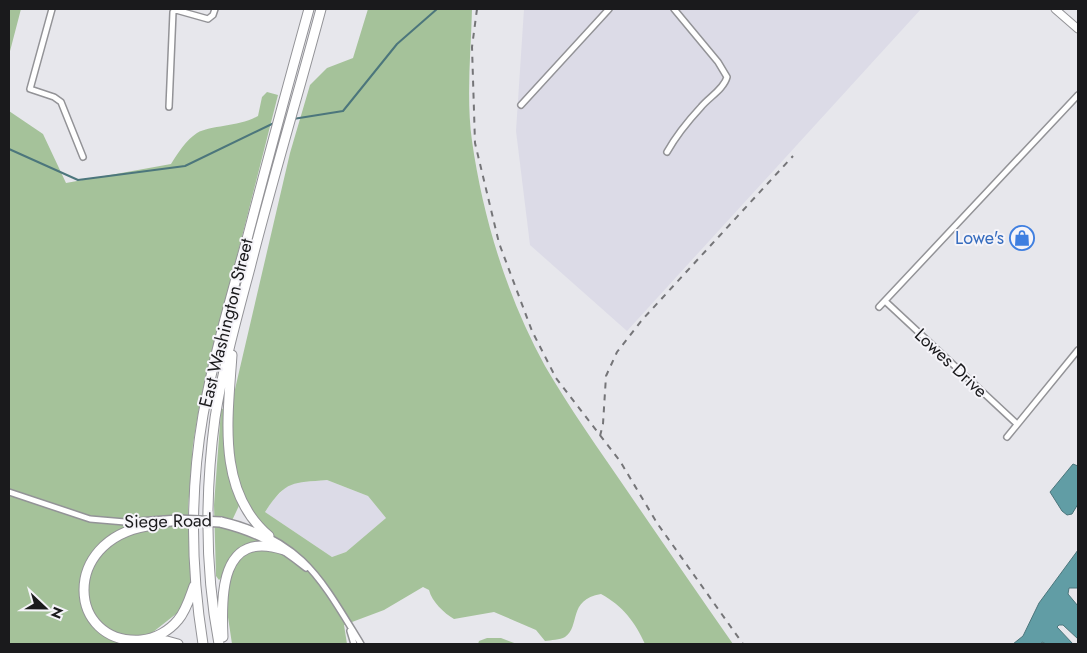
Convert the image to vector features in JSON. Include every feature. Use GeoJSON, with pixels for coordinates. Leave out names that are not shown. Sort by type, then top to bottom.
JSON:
{"type":"FeatureCollection","features":[{"type":"Feature","properties":{"kind":"highway","name":"East Washington Street"},"geometry":{"type":"LineString","coordinates":[[203,644],[196,583],[195,493],[205,406],[221,336],[309,9]]}},
{"type":"Feature","properties":{"kind":"highway","name":"East Washington Street"},"geometry":{"type":"LineString","coordinates":[[219,644],[209,562],[209,487],[215,419],[234,328],[321,9]]}},
{"type":"Feature","properties":{"kind":"highway"},"geometry":{"type":"LineString","coordinates":[[234,328],[227,413],[230,466],[245,508],[268,536]]}},
{"type":"Feature","properties":{"kind":"highway"},"geometry":{"type":"LineString","coordinates":[[147,524],[110,540],[98,551],[90,563],[85,579],[85,598],[89,611],[98,624],[108,632],[123,638],[134,640],[153,638],[179,619],[196,583]]}},
{"type":"Feature","properties":{"kind":"highway"},"geometry":{"type":"LineString","coordinates":[[147,524],[123,528],[101,542],[85,563],[80,582],[82,602],[94,625],[113,639],[136,644],[162,641],[178,644]]}},
{"type":"Feature","properties":{"kind":"highway"},"geometry":{"type":"LineString","coordinates":[[223,644],[223,583],[232,562],[242,553],[254,548],[272,547],[284,550]]}},
{"type":"Feature","properties":{"kind":"main road"},"geometry":{"type":"LineString","coordinates":[[1055,9],[1078,29]]}},
{"type":"Feature","properties":{"kind":"street"},"geometry":{"type":"LineString","coordinates":[[52,9],[30,89],[54,96],[61,102],[83,157]]}},
{"type":"Feature","properties":{"kind":"street"},"geometry":{"type":"LineString","coordinates":[[169,107],[172,12],[176,10],[208,19],[213,15],[215,9]]}},
{"type":"Feature","properties":{"kind":"street"},"geometry":{"type":"LineString","coordinates":[[521,105],[610,9]]}},
{"type":"Feature","properties":{"kind":"street"},"geometry":{"type":"LineString","coordinates":[[667,152],[678,134],[700,107],[724,83],[727,77],[718,62],[674,9]]}},
{"type":"Feature","properties":{"kind":"street"},"geometry":{"type":"LineString","coordinates":[[879,307],[1078,95]]}},
{"type":"Feature","properties":{"kind":"street","name":"Lowes Drive"},"geometry":{"type":"LineString","coordinates":[[885,301],[1017,424]]}},
{"type":"Feature","properties":{"kind":"street"},"geometry":{"type":"LineString","coordinates":[[1007,437],[1078,350]]}},
{"type":"Feature","properties":{"kind":"street","name":"Siege Road"},"geometry":{"type":"LineString","coordinates":[[9,492],[81,518],[147,524],[179,520],[221,522],[268,536],[296,553],[315,574],[329,591],[348,626],[361,644]]}},
{"type":"Feature","properties":{"kind":"street","name":"Siege Road"},"geometry":{"type":"LineString","coordinates":[[221,522],[252,533],[284,550],[315,574]]}},
{"type":"Feature","properties":{"kind":"street","name":"Siege Road"},"geometry":{"type":"LineString","coordinates":[[348,626],[354,644]]}},
{"type":"Feature","properties":{"kind":"shaded area"},"geometry":{"type":"Polygon","coordinates":[[[524,9],[921,9],[627,331],[530,245],[516,131],[524,9]]]}},
{"type":"Feature","properties":{"kind":"shaded area"},"geometry":{"type":"Polygon","coordinates":[[[327,480],[368,496],[386,518],[346,552],[332,557],[265,512],[273,500],[290,483],[327,480]]]}},
{"type":"Feature","properties":{"kind":"green space"},"geometry":{"type":"Polygon","coordinates":[[[9,9],[21,9],[9,55],[9,9]]]}},
{"type":"Feature","properties":{"kind":"green space"},"geometry":{"type":"Polygon","coordinates":[[[368,9],[472,9],[469,92],[472,141],[490,228],[519,313],[545,366],[565,398],[733,644],[645,644],[628,615],[601,594],[590,597],[583,602],[579,607],[570,632],[565,637],[545,641],[536,630],[494,612],[454,619],[439,607],[429,590],[423,587],[384,610],[344,625],[347,644],[232,644],[222,577],[219,580],[216,576],[214,505],[221,410],[232,402],[290,153],[310,85],[327,68],[353,58],[368,9]],[[327,480],[291,485],[279,494],[265,512],[332,557],[346,552],[386,518],[368,496],[327,480]],[[244,495],[229,527],[261,539],[274,537],[258,520],[244,495]]]}},
{"type":"Feature","properties":{"kind":"green space"},"geometry":{"type":"Polygon","coordinates":[[[267,92],[278,95],[200,402],[193,444],[188,509],[192,596],[181,610],[148,636],[151,644],[9,644],[9,111],[43,134],[66,183],[171,164],[179,151],[197,133],[250,120],[258,116],[262,97],[267,92]]]}},
{"type":"Feature","properties":{"kind":"green space"},"geometry":{"type":"Polygon","coordinates":[[[487,638],[501,638],[517,644],[478,644],[479,641],[487,638]]]}},
{"type":"Feature","properties":{"kind":"water"},"geometry":{"type":"Polygon","coordinates":[[[1073,464],[1078,466],[1078,504],[1072,514],[1067,515],[1062,511],[1050,492],[1073,464]]]}},
{"type":"Feature","properties":{"kind":"water"},"geometry":{"type":"Polygon","coordinates":[[[1078,550],[1078,588],[1069,588],[1068,594],[1078,606],[1078,639],[1063,625],[1059,625],[1057,627],[1073,644],[1046,644],[1042,642],[1041,644],[1013,644],[1023,636],[1039,603],[1078,550]]]}},
{"type":"Feature","properties":{"kind":"waterway"},"geometry":{"type":"LineString","coordinates":[[293,119],[343,111],[397,44],[437,9]]}},
{"type":"Feature","properties":{"kind":"waterway"},"geometry":{"type":"LineString","coordinates":[[9,149],[78,180],[185,166],[274,123]]}},
{"type":"Feature","properties":{"kind":"railway"},"geometry":{"type":"LineString","coordinates":[[477,9],[472,47],[475,143],[499,243],[532,331],[556,378],[620,461],[657,523],[743,644]]}},
{"type":"Feature","properties":{"kind":"railway"},"geometry":{"type":"LineString","coordinates":[[600,436],[603,424],[606,376],[617,352],[642,320],[793,156]]}},
{"type":"Feature","properties":{"kind":"place","name":"Lowe's"},"geometry":{"type":"Point","coordinates":[1022,238]}}]}
